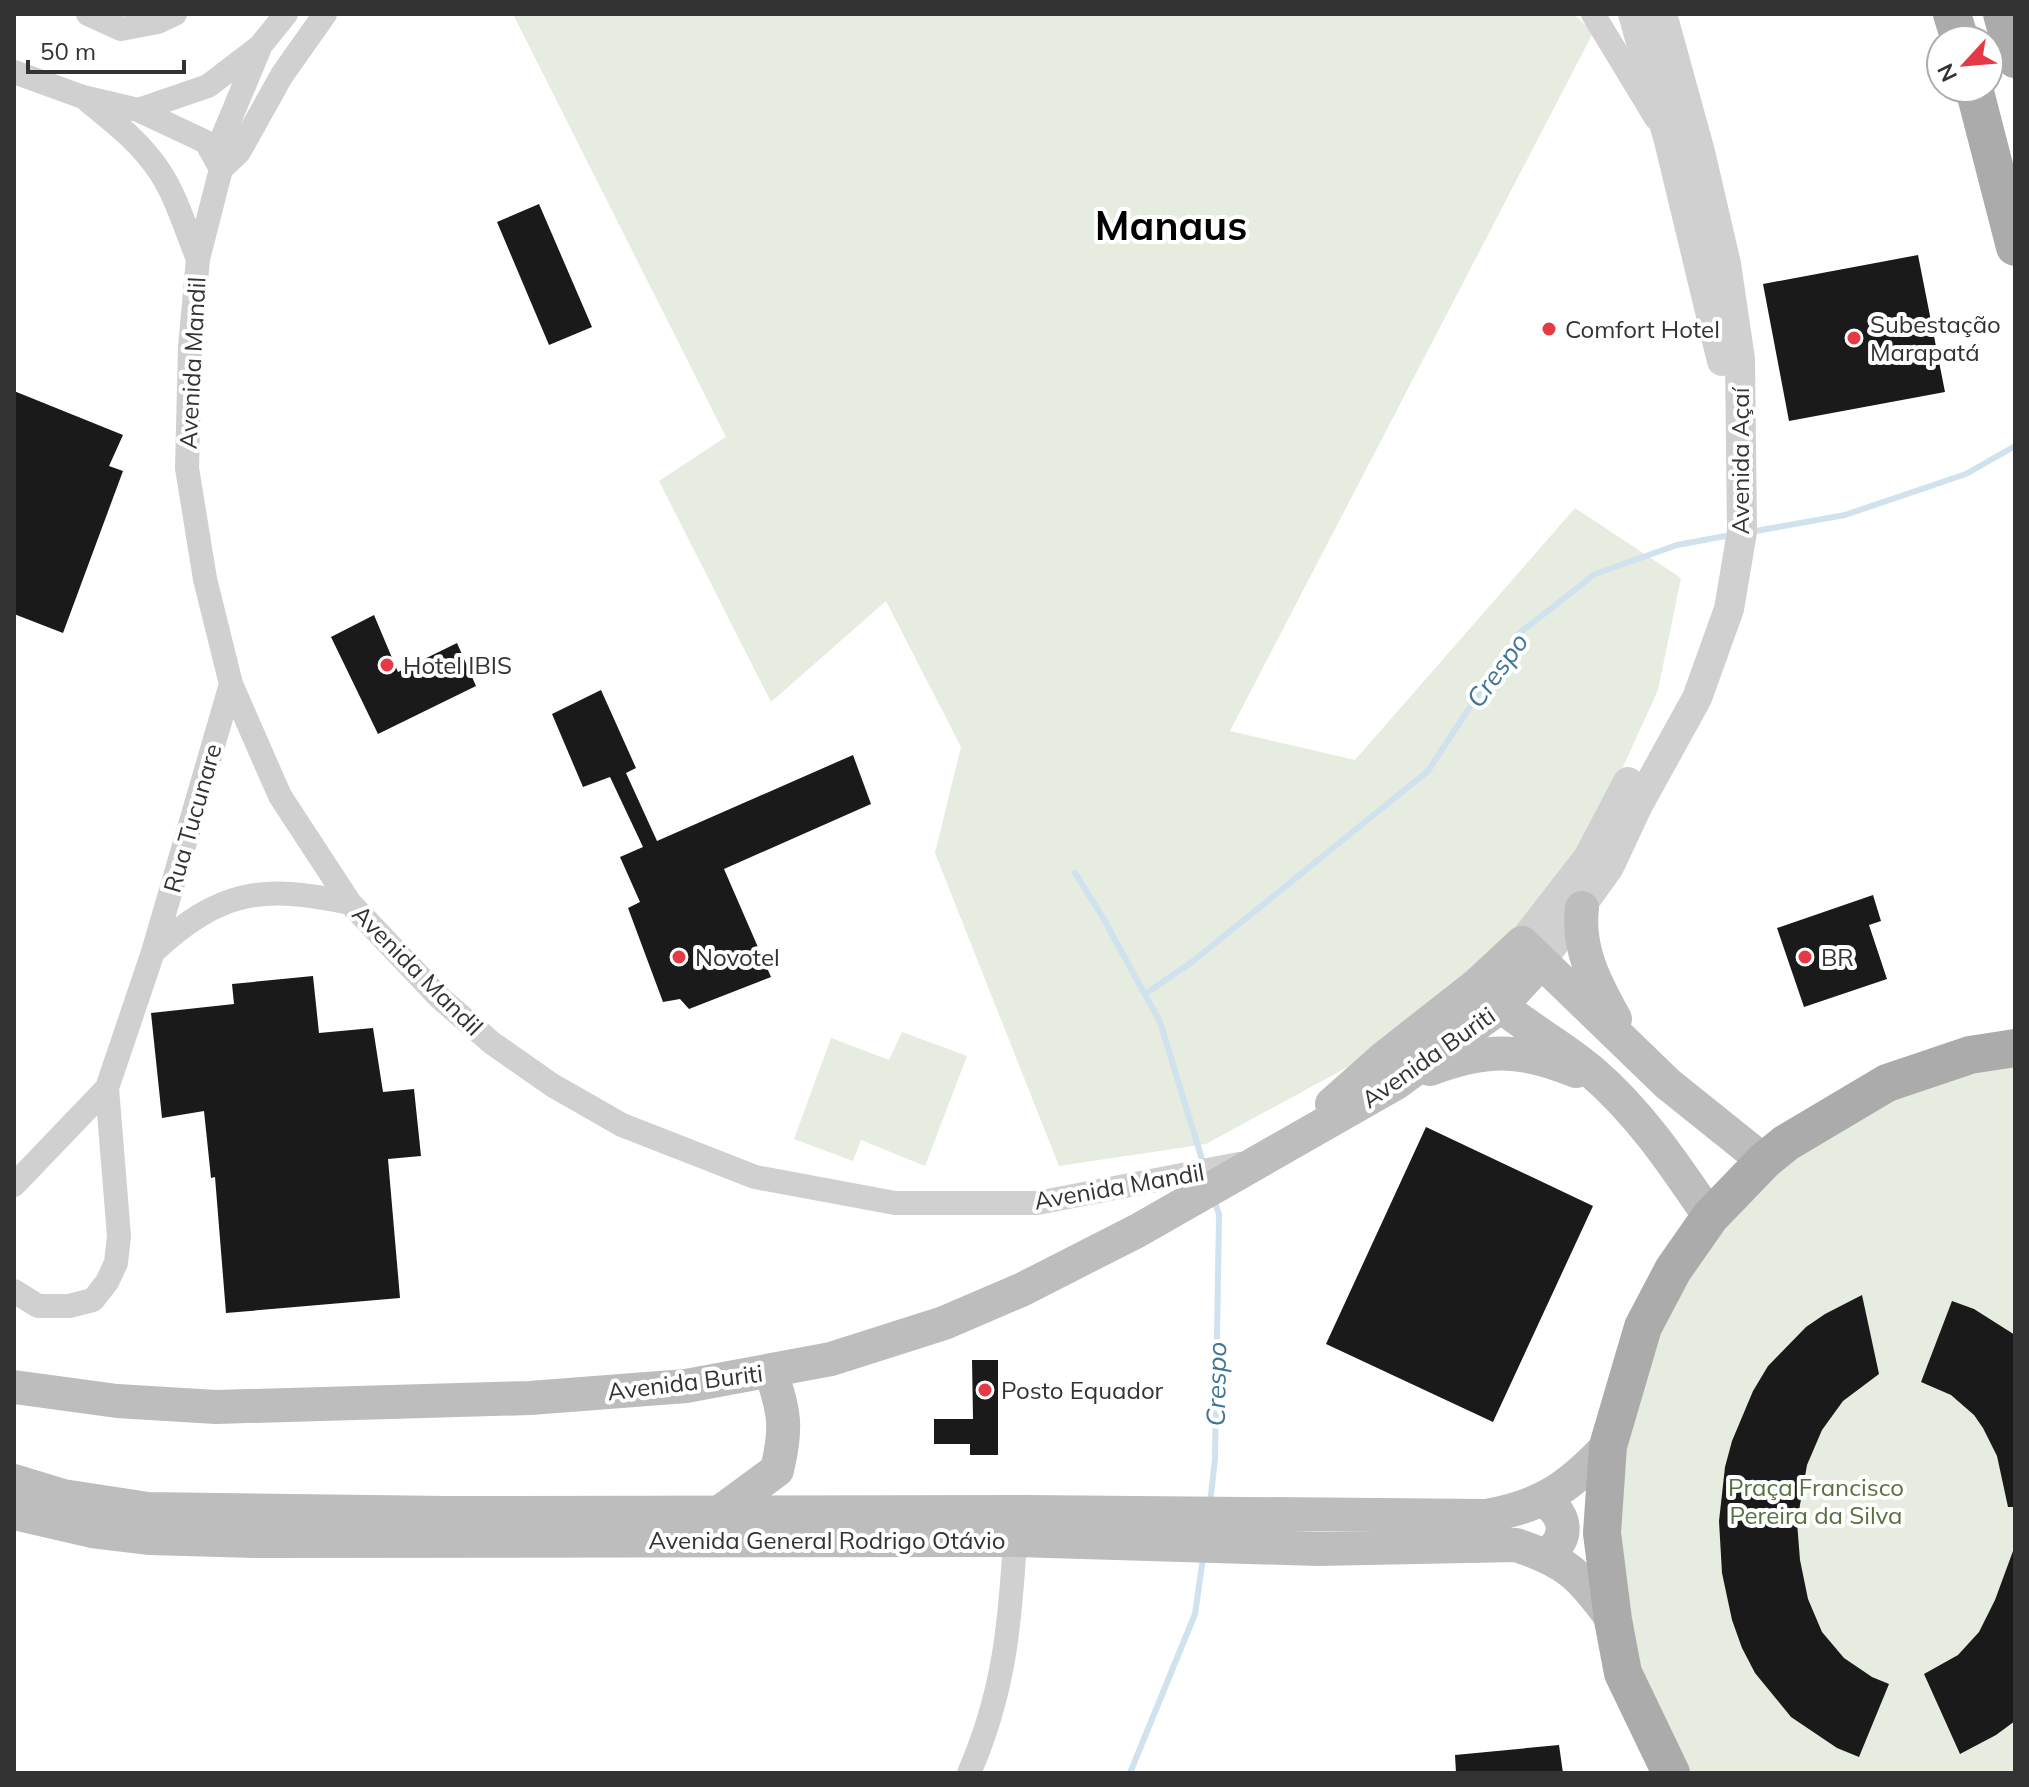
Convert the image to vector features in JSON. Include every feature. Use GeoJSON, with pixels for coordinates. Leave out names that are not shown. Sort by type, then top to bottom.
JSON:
{"type":"FeatureCollection","features":[{"type":"Feature","properties":{"kind":"main road"},"geometry":{"type":"LineString","coordinates":[[2002,14],[2015,59]]}},
{"type":"Feature","properties":{"kind":"main road"},"geometry":{"type":"LineString","coordinates":[[1978,104],[2015,247]]}},
{"type":"Feature","properties":{"kind":"main road"},"geometry":{"type":"LineString","coordinates":[[1582,908],[1579,929],[1594,980],[1633,1051]]}},
{"type":"Feature","properties":{"kind":"main road"},"geometry":{"type":"LineString","coordinates":[[1531,953],[1668,1084],[1764,1161]]}},
{"type":"Feature","properties":{"kind":"main road","name":"Avenida Buriti"},"geometry":{"type":"LineString","coordinates":[[14,1387],[117,1401],[216,1407],[530,1398],[686,1386],[831,1359],[944,1323],[1021,1290],[1137,1231],[1304,1134],[1354,1109],[1396,1083],[1531,953]]}},
{"type":"Feature","properties":{"kind":"main road"},"geometry":{"type":"LineString","coordinates":[[1489,995],[1557,1043],[1623,1099],[1662,1147],[1710,1217]]}},
{"type":"Feature","properties":{"kind":"main road","name":"Avenida Buriti"},"geometry":{"type":"LineString","coordinates":[[1304,1134],[1349,1088],[1489,995]]}},
{"type":"Feature","properties":{"kind":"main road"},"geometry":{"type":"LineString","coordinates":[[1671,1773],[1623,1673],[1602,1533],[1608,1446],[1643,1327],[1673,1270],[1710,1217],[1764,1161],[1786,1143],[1887,1083],[1970,1055],[2015,1048]]}},
{"type":"Feature","properties":{"kind":"main road"},"geometry":{"type":"LineString","coordinates":[[1396,1083],[1464,1056],[1512,1053],[1546,1059],[1605,1083]]}},
{"type":"Feature","properties":{"kind":"main road"},"geometry":{"type":"LineString","coordinates":[[720,1512],[777,1470],[785,1438],[783,1408],[771,1372]]}},
{"type":"Feature","properties":{"kind":"main road","name":"Avenida General Rodrigo Otávio"},"geometry":{"type":"LineString","coordinates":[[14,1481],[63,1496],[148,1509],[447,1513],[1028,1512],[1486,1516],[1544,1500],[1588,1467],[1608,1446]]}},
{"type":"Feature","properties":{"kind":"main road"},"geometry":{"type":"LineString","coordinates":[[1544,1500],[1555,1507],[1563,1522],[1563,1538],[1546,1555]]}},
{"type":"Feature","properties":{"kind":"main road","name":"Avenida General Rodrigo Otávio"},"geometry":{"type":"LineString","coordinates":[[14,1513],[92,1531],[150,1538],[195,1539],[1015,1540],[1318,1549],[1516,1545],[1546,1555],[1570,1568],[1593,1592],[1613,1620]]}},
{"type":"Feature","properties":{"kind":"street"},"geometry":{"type":"LineString","coordinates":[[88,14],[121,29],[158,22],[175,14]]}},
{"type":"Feature","properties":{"kind":"street","name":"Avenida Mandil"},"geometry":{"type":"LineString","coordinates":[[286,14],[261,45],[223,136],[221,169],[198,259],[190,347],[187,468],[205,579],[231,684],[280,796],[350,903],[440,998],[492,1043],[552,1085],[622,1125],[755,1177],[895,1203],[1037,1203],[1265,1159]]}},
{"type":"Feature","properties":{"kind":"street","name":"Avenida Mandil"},"geometry":{"type":"LineString","coordinates":[[221,169],[239,152],[282,75],[325,14]]}},
{"type":"Feature","properties":{"kind":"street"},"geometry":{"type":"LineString","coordinates":[[1593,14],[1669,141]]}},
{"type":"Feature","properties":{"kind":"street","name":"Avenida Açaí"},"geometry":{"type":"LineString","coordinates":[[1531,953],[1588,858],[1679,691],[1709,607],[1722,524],[1722,361],[1669,141],[1633,14]]}},
{"type":"Feature","properties":{"kind":"street","name":"Avenida Açaí"},"geometry":{"type":"LineString","coordinates":[[1531,953],[1582,908],[1609,867],[1638,805],[1697,698],[1729,609],[1742,532],[1740,359],[1726,264],[1700,152],[1662,14]]}},
{"type":"Feature","properties":{"kind":"street"},"geometry":{"type":"LineString","coordinates":[[138,110],[208,86],[261,45]]}},
{"type":"Feature","properties":{"kind":"street"},"geometry":{"type":"LineString","coordinates":[[14,72],[83,97],[138,110],[206,142],[221,169]]}},
{"type":"Feature","properties":{"kind":"street"},"geometry":{"type":"LineString","coordinates":[[83,97],[126,131],[160,171],[198,259]]}},
{"type":"Feature","properties":{"kind":"street","name":"Rua Tucunare"},"geometry":{"type":"LineString","coordinates":[[14,1291],[38,1306],[69,1306],[93,1300],[116,1263],[119,1236],[107,1088],[153,952],[231,684]]}},
{"type":"Feature","properties":{"kind":"street","name":"Rua Tucunare"},"geometry":{"type":"LineString","coordinates":[[153,952],[179,927],[239,897],[274,891],[310,894],[350,903]]}},
{"type":"Feature","properties":{"kind":"street","name":"Rua Tucunare"},"geometry":{"type":"LineString","coordinates":[[14,1185],[107,1088]]}},
{"type":"Feature","properties":{"kind":"street"},"geometry":{"type":"LineString","coordinates":[[969,1773],[984,1739],[1000,1685],[1010,1622],[1015,1540]]}},
{"type":"Feature","properties":{"kind":"green space"},"geometry":{"type":"Polygon","coordinates":[[[513,14],[1574,14],[1593,33],[1230,731],[1355,760],[1575,508],[1681,578],[1658,690],[1593,833],[1498,949],[1355,1063],[1206,1144],[1059,1166],[935,853],[961,747],[886,601],[771,702],[659,481],[726,437],[513,14]]]}},
{"type":"Feature","properties":{"kind":"green space"},"geometry":{"type":"Polygon","coordinates":[[[902,1032],[967,1056],[925,1166],[861,1140],[853,1161],[794,1139],[831,1038],[889,1060],[902,1032]]]}},
{"type":"Feature","properties":{"kind":"green space","name":"Praça Francisco Pereira da Silva"},"geometry":{"type":"Polygon","coordinates":[[[2015,1066],[2015,1773],[1689,1773],[1639,1673],[1615,1509],[1625,1426],[1649,1347],[1688,1273],[1739,1207],[1800,1152],[1871,1109],[1948,1079],[2015,1066]]]}},
{"type":"Feature","properties":{"kind":"building"},"geometry":{"type":"Polygon","coordinates":[[[539,204],[592,327],[549,345],[497,222],[539,204]]]}},
{"type":"Feature","properties":{"kind":"building","name":"Subestação Marapatá"},"geometry":{"type":"Polygon","coordinates":[[[1918,255],[1945,392],[1789,421],[1763,284],[1918,255]]]}},
{"type":"Feature","properties":{"kind":"building"},"geometry":{"type":"Polygon","coordinates":[[[14,391],[123,435],[109,466],[123,471],[63,633],[14,614],[14,391]]]}},
{"type":"Feature","properties":{"kind":"building"},"geometry":{"type":"Polygon","coordinates":[[[374,615],[398,672],[457,643],[476,686],[378,734],[331,637],[374,615]]]}},
{"type":"Feature","properties":{"kind":"building"},"geometry":{"type":"Polygon","coordinates":[[[601,690],[636,768],[626,773],[657,841],[853,755],[871,804],[724,869],[771,977],[689,1009],[680,999],[663,1002],[628,908],[640,902],[620,857],[643,847],[610,777],[583,787],[552,714],[601,690]]]}},
{"type":"Feature","properties":{"kind":"building","name":"BR"},"geometry":{"type":"Polygon","coordinates":[[[1873,895],[1881,921],[1869,925],[1887,979],[1804,1007],[1777,928],[1873,895]]]}},
{"type":"Feature","properties":{"kind":"building"},"geometry":{"type":"Polygon","coordinates":[[[313,976],[319,1033],[373,1028],[383,1092],[414,1089],[421,1156],[388,1159],[400,1298],[226,1313],[215,1177],[211,1178],[204,1111],[162,1118],[151,1013],[234,1004],[232,984],[313,976]]]}},
{"type":"Feature","properties":{"kind":"building"},"geometry":{"type":"Polygon","coordinates":[[[1426,1127],[1593,1206],[1493,1422],[1326,1344],[1426,1127]]]}},
{"type":"Feature","properties":{"kind":"building"},"geometry":{"type":"Polygon","coordinates":[[[1862,1295],[1879,1374],[1843,1401],[1822,1430],[1807,1465],[1797,1522],[1800,1560],[1808,1599],[1822,1632],[1844,1658],[1872,1677],[1889,1684],[1859,1757],[1837,1748],[1791,1717],[1755,1673],[1732,1620],[1722,1573],[1719,1521],[1725,1467],[1732,1441],[1753,1391],[1768,1366],[1806,1327],[1862,1295]]]}},
{"type":"Feature","properties":{"kind":"building"},"geometry":{"type":"Polygon","coordinates":[[[1952,1301],[1974,1309],[2015,1335],[2015,1507],[2008,1507],[1997,1456],[1974,1415],[1951,1395],[1921,1382],[1952,1301]]]}},
{"type":"Feature","properties":{"kind":"building","name":"Posto Equador"},"geometry":{"type":"Polygon","coordinates":[[[972,1360],[998,1360],[998,1455],[970,1455],[970,1444],[934,1444],[934,1419],[973,1419],[972,1360]]]}},
{"type":"Feature","properties":{"kind":"building"},"geometry":{"type":"Polygon","coordinates":[[[2013,1551],[2015,1721],[1960,1754],[1924,1674],[1958,1655],[1979,1632],[2013,1551]]]}},
{"type":"Feature","properties":{"kind":"building"},"geometry":{"type":"Polygon","coordinates":[[[1559,1745],[1563,1773],[1456,1773],[1455,1755],[1559,1745]]]}},
{"type":"Feature","properties":{"kind":"waterway","name":"Crespo"},"geometry":{"type":"LineString","coordinates":[[1750,532],[1845,515],[1966,474],[2015,446]]}},
{"type":"Feature","properties":{"kind":"waterway","name":"Crespo"},"geometry":{"type":"LineString","coordinates":[[1145,994],[1192,962],[1428,771],[1517,635],[1595,574],[1677,545],[1731,535]]}},
{"type":"Feature","properties":{"kind":"waterway","name":"Crespo"},"geometry":{"type":"LineString","coordinates":[[1075,873],[1160,1022],[1204,1166]]}},
{"type":"Feature","properties":{"kind":"waterway","name":"Crespo"},"geometry":{"type":"LineString","coordinates":[[1210,1503],[1215,1459],[1219,1214],[1214,1200]]}},
{"type":"Feature","properties":{"kind":"waterway","name":"Crespo"},"geometry":{"type":"LineString","coordinates":[[1130,1773],[1195,1614],[1203,1558]]}},
{"type":"Feature","properties":{"kind":"place","name":"Comfort Hotel"},"geometry":{"type":"Point","coordinates":[1549,329]}},
{"type":"Feature","properties":{"kind":"place","name":"Subestação Marapatá"},"geometry":{"type":"Point","coordinates":[1854,338]}},
{"type":"Feature","properties":{"kind":"place","name":"Hotel IBIS"},"geometry":{"type":"Point","coordinates":[387,665]}},
{"type":"Feature","properties":{"kind":"place","name":"Novotel"},"geometry":{"type":"Point","coordinates":[679,957]}},
{"type":"Feature","properties":{"kind":"place","name":"BR"},"geometry":{"type":"Point","coordinates":[1805,957]}},
{"type":"Feature","properties":{"kind":"place","name":"Posto Equador"},"geometry":{"type":"Point","coordinates":[985,1390]}},
{"type":"Feature","properties":{"kind":"district","name":"Manaus"},"geometry":{"type":"Point","coordinates":[1171,225]}}]}
